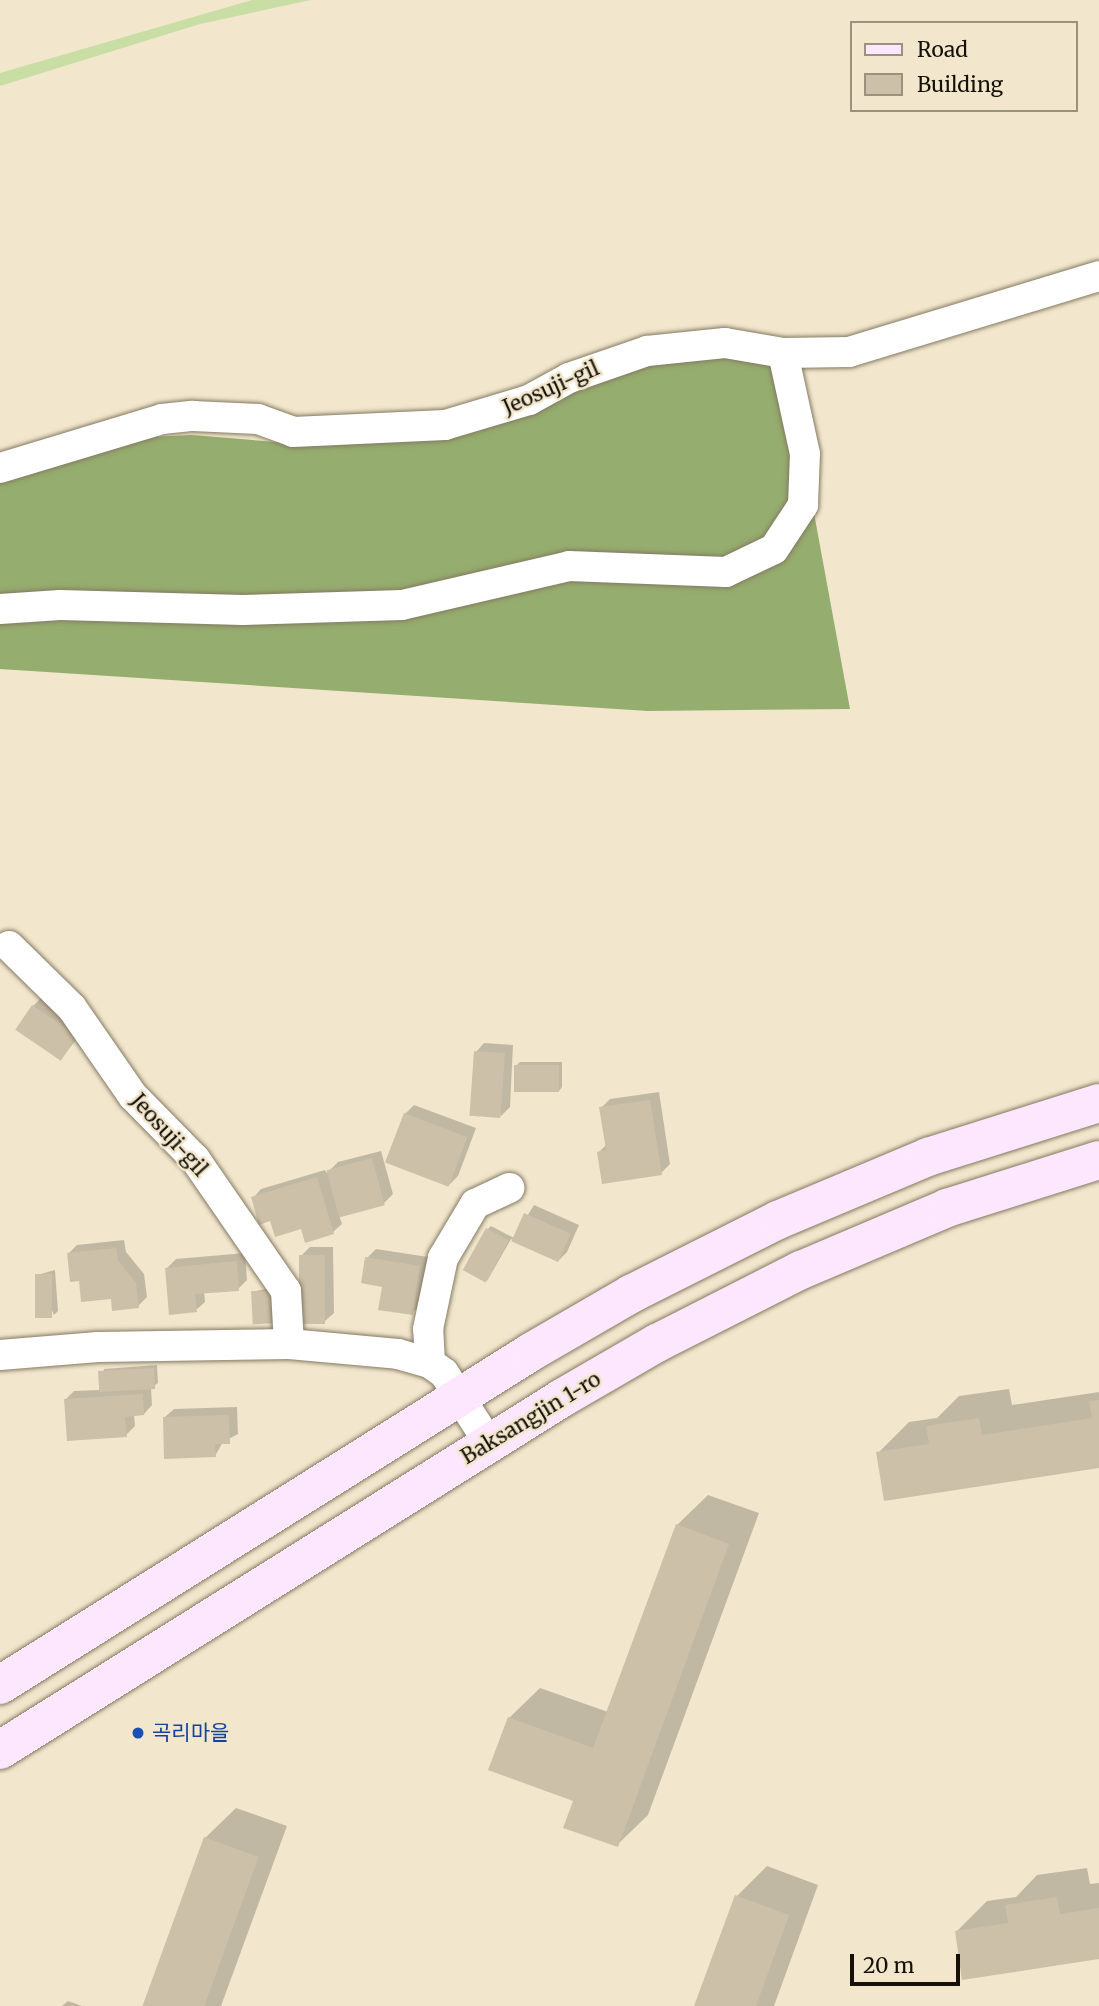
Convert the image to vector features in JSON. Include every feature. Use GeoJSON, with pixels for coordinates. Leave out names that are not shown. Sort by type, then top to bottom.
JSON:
{"type":"FeatureCollection","features":[{"type":"Feature","properties":{"kind":"street","name":"Jeosuji-gil"},"geometry":{"type":"LineString","coordinates":[[0,468],[162,419],[228,415],[293,432],[328,433],[445,425],[493,413],[603,364],[646,351],[725,343],[783,353],[849,352],[1099,276]]}},
{"type":"Feature","properties":{"kind":"street"},"geometry":{"type":"LineString","coordinates":[[0,609],[60,605],[243,610],[402,605],[569,566],[726,572],[774,549],[803,505],[805,454],[783,353]]}},
{"type":"Feature","properties":{"kind":"street","name":"Jeosuji-gil"},"geometry":{"type":"LineString","coordinates":[[9,946],[72,1008],[133,1096],[195,1159],[286,1291],[289,1344]]}},
{"type":"Feature","properties":{"kind":"street"},"geometry":{"type":"LineString","coordinates":[[0,1685],[460,1396],[631,1294],[778,1220],[928,1157],[1099,1103]]}},
{"type":"Feature","properties":{"kind":"street","name":"Baksangjin 1-ro"},"geometry":{"type":"LineString","coordinates":[[0,1750],[489,1443],[657,1343],[801,1270],[947,1208],[1099,1160]]}},
{"type":"Feature","properties":{"kind":"street"},"geometry":{"type":"LineString","coordinates":[[430,1363],[428,1329],[443,1258],[475,1204],[510,1188]]}},
{"type":"Feature","properties":{"kind":"street"},"geometry":{"type":"LineString","coordinates":[[0,1355],[99,1347],[289,1344],[398,1354],[430,1363],[460,1396],[489,1443]]}},
{"type":"Feature","properties":{"kind":"green space"},"geometry":{"type":"Polygon","coordinates":[[[252,0],[311,0],[200,24],[0,86],[0,73],[252,0]]]}},
{"type":"Feature","properties":{"kind":"green space"},"geometry":{"type":"Polygon","coordinates":[[[703,353],[773,366],[797,480],[783,523],[748,555],[403,596],[0,602],[0,478],[151,437],[192,435],[323,446],[389,441],[610,374],[703,353]]]}},
{"type":"Feature","properties":{"kind":"green space"},"geometry":{"type":"Polygon","coordinates":[[[814,513],[850,709],[648,711],[0,669],[0,619],[144,618],[542,579],[703,582],[814,513]]]}},
{"type":"Feature","properties":{"kind":"building"},"geometry":{"type":"Polygon","coordinates":[[[32,1005],[78,1036],[61,1061],[15,1030],[32,1005]]]}},
{"type":"Feature","properties":{"kind":"building"},"geometry":{"type":"Polygon","coordinates":[[[474,1051],[505,1053],[500,1118],[469,1116],[474,1051]]]}},
{"type":"Feature","properties":{"kind":"building"},"geometry":{"type":"Polygon","coordinates":[[[514,1065],[559,1065],[559,1092],[514,1092],[514,1065]]]}},
{"type":"Feature","properties":{"kind":"building"},"geometry":{"type":"Polygon","coordinates":[[[650,1100],[662,1175],[602,1184],[597,1152],[606,1150],[599,1107],[650,1100]]]}},
{"type":"Feature","properties":{"kind":"building"},"geometry":{"type":"Polygon","coordinates":[[[404,1113],[467,1137],[448,1187],[385,1162],[404,1113]]]}},
{"type":"Feature","properties":{"kind":"building"},"geometry":{"type":"Polygon","coordinates":[[[372,1158],[385,1205],[339,1217],[327,1170],[372,1158]]]}},
{"type":"Feature","properties":{"kind":"building"},"geometry":{"type":"Polygon","coordinates":[[[317,1177],[334,1234],[305,1243],[301,1229],[275,1237],[270,1221],[259,1225],[251,1197],[317,1177]]]}},
{"type":"Feature","properties":{"kind":"building"},"geometry":{"type":"Polygon","coordinates":[[[524,1213],[571,1234],[558,1262],[511,1241],[524,1213]]]}},
{"type":"Feature","properties":{"kind":"building"},"geometry":{"type":"Polygon","coordinates":[[[486,1228],[509,1241],[485,1283],[463,1270],[486,1228]]]}},
{"type":"Feature","properties":{"kind":"building"},"geometry":{"type":"Polygon","coordinates":[[[116,1248],[118,1261],[136,1283],[139,1308],[112,1311],[111,1299],[81,1302],[79,1281],[70,1282],[67,1253],[116,1248]]]}},
{"type":"Feature","properties":{"kind":"building"},"geometry":{"type":"Polygon","coordinates":[[[299,1255],[325,1255],[325,1324],[299,1324],[299,1255]]]}},
{"type":"Feature","properties":{"kind":"building"},"geometry":{"type":"Polygon","coordinates":[[[365,1257],[420,1266],[413,1315],[378,1310],[382,1287],[361,1283],[365,1257]]]}},
{"type":"Feature","properties":{"kind":"building"},"geometry":{"type":"Polygon","coordinates":[[[237,1261],[239,1291],[195,1294],[197,1312],[169,1315],[165,1268],[237,1261]]]}},
{"type":"Feature","properties":{"kind":"building"},"geometry":{"type":"Polygon","coordinates":[[[35,1274],[52,1274],[52,1318],[35,1318],[35,1274]]]}},
{"type":"Feature","properties":{"kind":"building"},"geometry":{"type":"Polygon","coordinates":[[[276,1290],[278,1323],[253,1324],[251,1291],[276,1290]]]}},
{"type":"Feature","properties":{"kind":"building"},"geometry":{"type":"Polygon","coordinates":[[[154,1368],[155,1389],[99,1392],[98,1371],[154,1368]]]}},
{"type":"Feature","properties":{"kind":"building"},"geometry":{"type":"Polygon","coordinates":[[[143,1394],[144,1415],[125,1417],[127,1437],[67,1441],[64,1399],[143,1394]]]}},
{"type":"Feature","properties":{"kind":"building"},"geometry":{"type":"Polygon","coordinates":[[[1099,1400],[1099,1468],[884,1501],[876,1452],[929,1444],[926,1426],[979,1418],[982,1435],[1092,1418],[1089,1401],[1099,1400]]]}},
{"type":"Feature","properties":{"kind":"building"},"geometry":{"type":"Polygon","coordinates":[[[229,1415],[230,1444],[215,1444],[216,1457],[164,1459],[163,1417],[229,1415]]]}},
{"type":"Feature","properties":{"kind":"building"},"geometry":{"type":"Polygon","coordinates":[[[676,1524],[729,1544],[618,1847],[563,1828],[573,1801],[488,1770],[508,1717],[593,1748],[676,1524]]]}},
{"type":"Feature","properties":{"kind":"building"},"geometry":{"type":"Polygon","coordinates":[[[204,1837],[259,1857],[204,2006],[142,2006],[204,1837]]]}},
{"type":"Feature","properties":{"kind":"building"},"geometry":{"type":"Polygon","coordinates":[[[735,1895],[789,1915],[756,2006],[694,2006],[735,1895]]]}},
{"type":"Feature","properties":{"kind":"building"},"geometry":{"type":"Polygon","coordinates":[[[1057,1897],[1060,1914],[1099,1908],[1099,1959],[962,1980],[955,1931],[1008,1923],[1005,1905],[1057,1897]]]}},
{"type":"Feature","properties":{"kind":"place","name":"곡리마을"},"geometry":{"type":"Point","coordinates":[138,1733]}}]}
